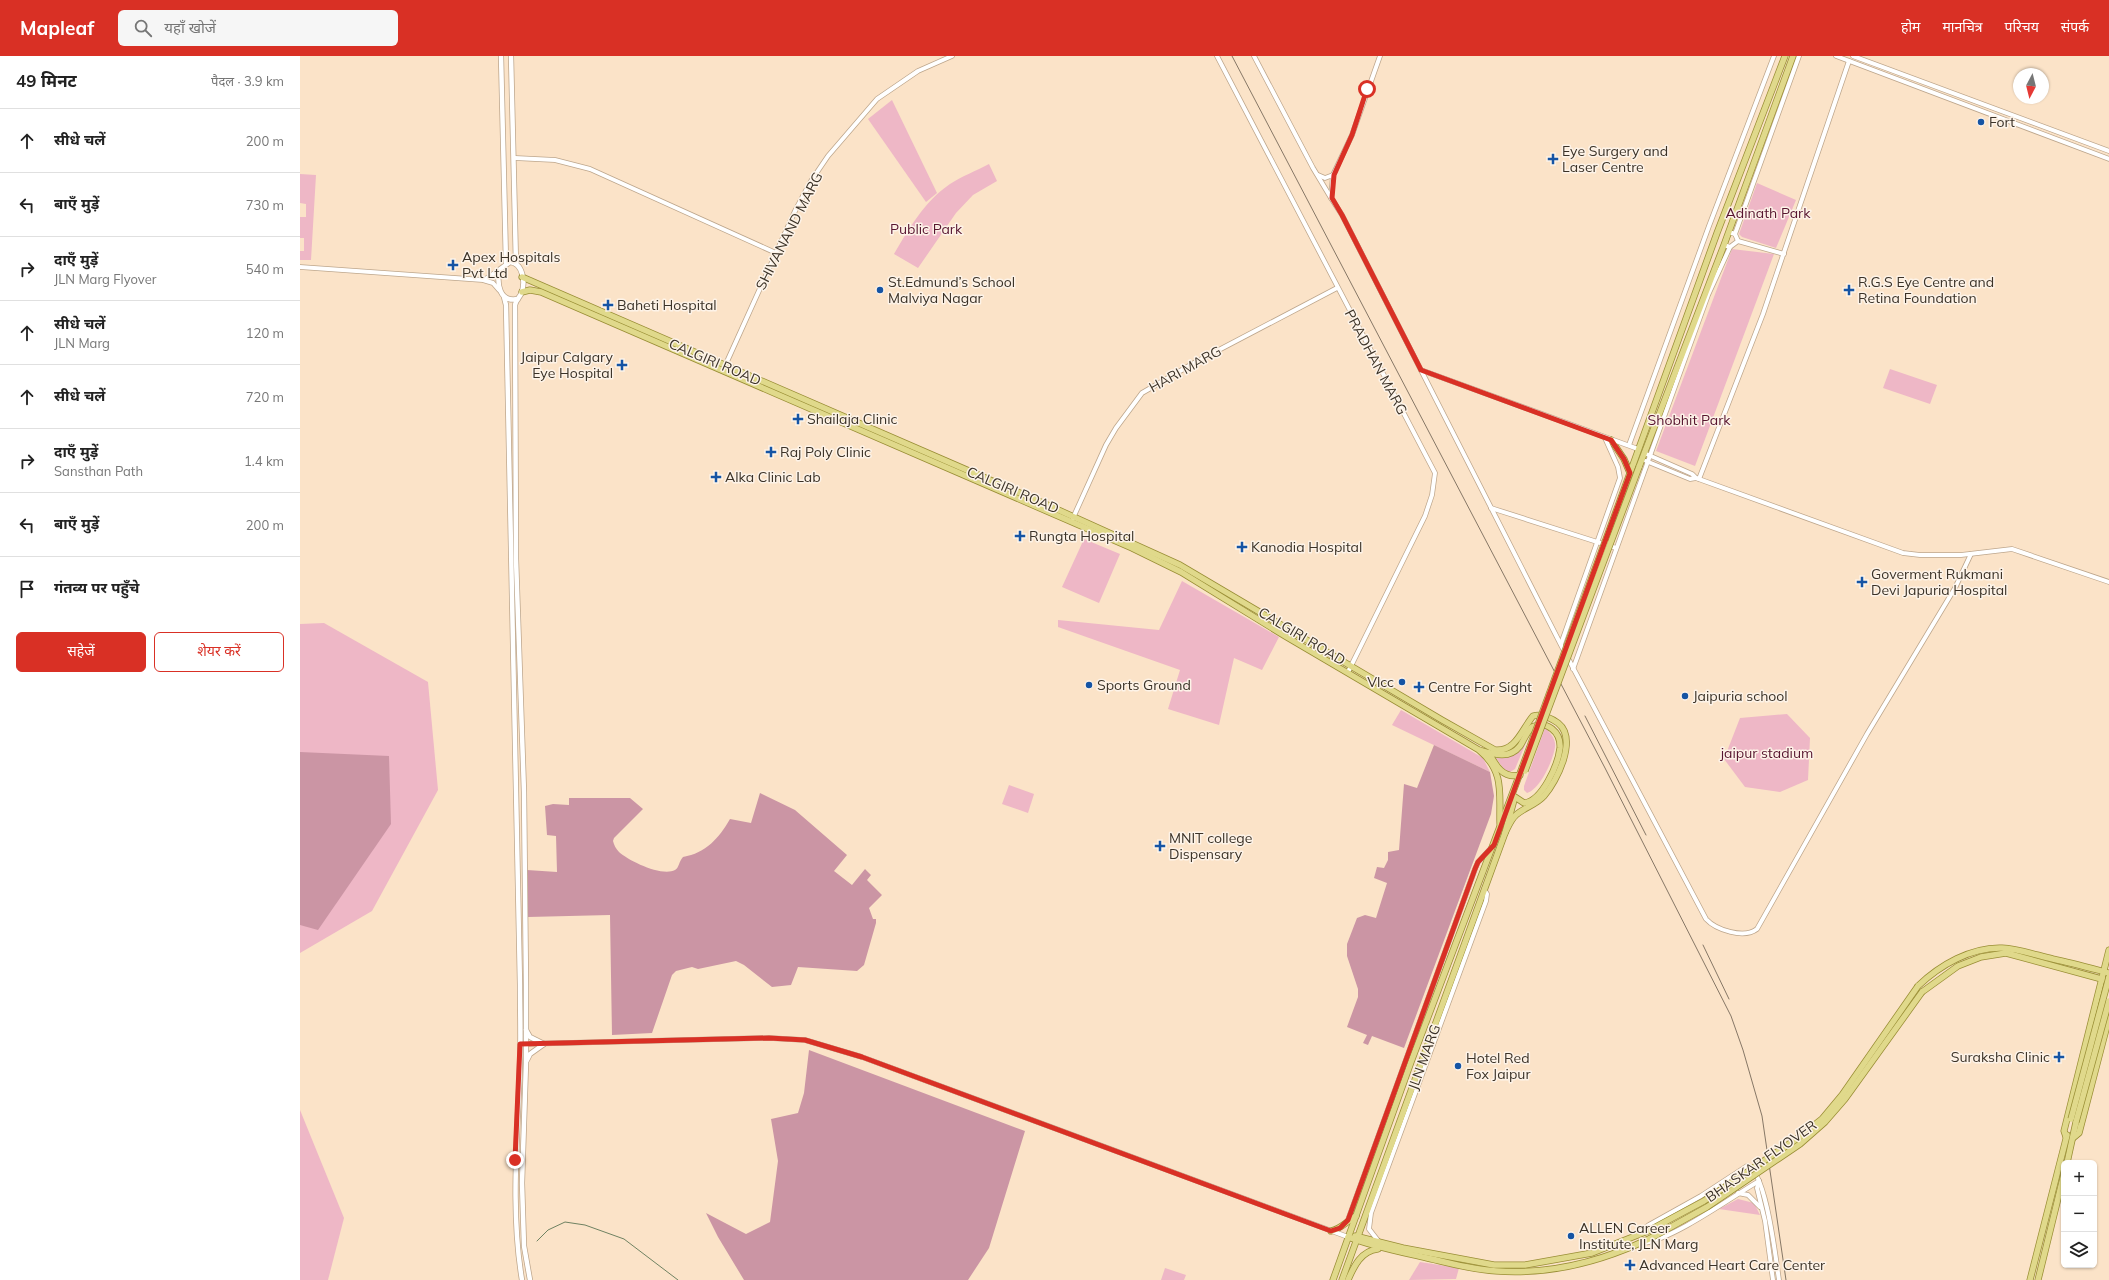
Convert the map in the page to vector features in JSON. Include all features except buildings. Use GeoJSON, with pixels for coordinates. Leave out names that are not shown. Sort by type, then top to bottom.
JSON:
{"type":"FeatureCollection","features":[{"type":"Feature","properties":{"kind":"main road"},"geometry":{"type":"LineString","coordinates":[[501,56],[506,263],[499,270],[500,290],[506,305],[511,585],[517,791],[520,1044],[515,1160],[519,1253],[522,1280]]}},
{"type":"Feature","properties":{"kind":"main road"},"geometry":{"type":"LineString","coordinates":[[511,56],[515,158],[516,264]]}},
{"type":"Feature","properties":{"kind":"main road"},"geometry":{"type":"LineString","coordinates":[[1505,833],[1524,770],[1638,449],[1785,56]]}},
{"type":"Feature","properties":{"kind":"main road"},"geometry":{"type":"LineString","coordinates":[[1524,770],[1639,467],[1647,454],[1713,279],[1727,246],[1729,232],[1793,56]]}},
{"type":"Feature","properties":{"kind":"main road"},"geometry":{"type":"LineString","coordinates":[[506,263],[516,264],[520,268],[522,277],[522,292],[515,305],[514,373],[517,584],[524,792],[526,1063],[522,1183],[524,1246],[530,1280]]}},
{"type":"Feature","properties":{"kind":"main road","name":"CALGIRI ROAD"},"geometry":{"type":"LineString","coordinates":[[522,277],[1072,519],[1181,572],[1285,636],[1479,750]]}},
{"type":"Feature","properties":{"kind":"main road","name":"CALGIRI ROAD"},"geometry":{"type":"LineString","coordinates":[[522,292],[530,290],[541,292],[1180,565],[1487,745]]}},
{"type":"Feature","properties":{"kind":"main road"},"geometry":{"type":"LineString","coordinates":[[504,297],[509,299],[518,299]]}},
{"type":"Feature","properties":{"kind":"main road"},"geometry":{"type":"LineString","coordinates":[[1611,440],[1624,459],[1630,473]]}},
{"type":"Feature","properties":{"kind":"main road"},"geometry":{"type":"LineString","coordinates":[[511,585],[517,584]]}},
{"type":"Feature","properties":{"kind":"main road"},"geometry":{"type":"LineString","coordinates":[[1374,687],[1377,681]]}},
{"type":"Feature","properties":{"kind":"main road"},"geometry":{"type":"LineString","coordinates":[[1487,745],[1503,751],[1519,738],[1533,716],[1538,714],[1555,721],[1562,726],[1566,735],[1567,747],[1551,788],[1535,804],[1515,816],[1505,833]]}},
{"type":"Feature","properties":{"kind":"main road"},"geometry":{"type":"LineString","coordinates":[[1479,750],[1499,756],[1512,753],[1519,747],[1528,732],[1535,726],[1546,725],[1557,735],[1560,749],[1543,790],[1534,799],[1527,802],[1522,802],[1515,797]]}},
{"type":"Feature","properties":{"kind":"main road"},"geometry":{"type":"LineString","coordinates":[[1487,745],[1496,766],[1504,774],[1508,776],[1520,775]]}},
{"type":"Feature","properties":{"kind":"main road"},"geometry":{"type":"LineString","coordinates":[[1479,750],[1485,755],[1497,773],[1500,782],[1500,828]]}},
{"type":"Feature","properties":{"kind":"main road","name":"JLN MARG"},"geometry":{"type":"LineString","coordinates":[[1333,1280],[1356,1216],[1370,1169],[1520,775],[1524,770]]}},
{"type":"Feature","properties":{"kind":"main road","name":"JLN MARG"},"geometry":{"type":"LineString","coordinates":[[1342,1280],[1396,1133],[1417,1081],[1505,833]]}},
{"type":"Feature","properties":{"kind":"main road","name":"BHASKAR FLYOVER"},"geometry":{"type":"LineString","coordinates":[[1494,1268],[1525,1265],[1598,1251],[1648,1232],[1704,1201],[1798,1138],[1822,1119],[1842,1095],[1918,986],[1942,966],[1981,951],[2001,948],[2033,954],[2107,972]]}},
{"type":"Feature","properties":{"kind":"main road"},"geometry":{"type":"LineString","coordinates":[[2030,1280],[2070,1137],[2107,979],[2109,950]]}},
{"type":"Feature","properties":{"kind":"main road","name":"BHASKAR FLYOVER"},"geometry":{"type":"LineString","coordinates":[[1494,1268],[1524,1272],[1553,1269],[1609,1256],[1651,1238],[1707,1207],[1800,1144],[1825,1122],[1845,1099],[1922,992],[1928,986],[1958,966],[1981,957],[2006,953],[2107,979]]}},
{"type":"Feature","properties":{"kind":"main road"},"geometry":{"type":"LineString","coordinates":[[2070,1137],[2064,1131],[2086,1044],[2107,979]]}},
{"type":"Feature","properties":{"kind":"main road"},"geometry":{"type":"LineString","coordinates":[[2074,1120],[2109,1002]]}},
{"type":"Feature","properties":{"kind":"main road"},"geometry":{"type":"LineString","coordinates":[[2070,1137],[2079,1133],[2109,1018]]}},
{"type":"Feature","properties":{"kind":"main road"},"geometry":{"type":"LineString","coordinates":[[526,1030],[533,1039],[544,1044]]}},
{"type":"Feature","properties":{"kind":"main road"},"geometry":{"type":"LineString","coordinates":[[526,1063],[530,1054],[544,1044]]}},
{"type":"Feature","properties":{"kind":"main road"},"geometry":{"type":"LineString","coordinates":[[2086,1044],[2101,1047]]}},
{"type":"Feature","properties":{"kind":"main road"},"geometry":{"type":"LineString","coordinates":[[1393,1153],[1396,1133]]}},
{"type":"Feature","properties":{"kind":"main road"},"geometry":{"type":"LineString","coordinates":[[2067,1160],[2070,1137]]}},
{"type":"Feature","properties":{"kind":"main road"},"geometry":{"type":"LineString","coordinates":[[2038,1280],[2061,1186]]}},
{"type":"Feature","properties":{"kind":"main road"},"geometry":{"type":"LineString","coordinates":[[1331,1231],[1340,1228],[1348,1220],[1356,1216]]}},
{"type":"Feature","properties":{"kind":"main road"},"geometry":{"type":"LineString","coordinates":[[1349,1236],[1384,1248],[1494,1268]]}},
{"type":"Feature","properties":{"kind":"main road"},"geometry":{"type":"LineString","coordinates":[[1357,1239],[1494,1268]]}},
{"type":"Feature","properties":{"kind":"main road"},"geometry":{"type":"LineString","coordinates":[[1348,1280],[1356,1262],[1370,1250],[1384,1248]]}},
{"type":"Feature","properties":{"kind":"street","name":"SHIVANAND MARG"},"geometry":{"type":"LineString","coordinates":[[725,366],[776,253],[811,181],[833,150],[872,104],[886,92],[918,71],[952,56]]}},
{"type":"Feature","properties":{"kind":"street","name":"PRADHAN MARG"},"geometry":{"type":"LineString","coordinates":[[1217,56],[1435,473],[1432,495],[1425,516],[1348,672]]}},
{"type":"Feature","properties":{"kind":"street"},"geometry":{"type":"LineString","coordinates":[[1254,56],[1317,174],[1342,215],[1560,645],[1706,919],[1715,927],[1752,933],[1757,929],[1867,734],[1955,588],[1970,554]]}},
{"type":"Feature","properties":{"kind":"street"},"geometry":{"type":"LineString","coordinates":[[1332,198],[1334,175],[1352,135],[1380,56]]}},
{"type":"Feature","properties":{"kind":"street"},"geometry":{"type":"LineString","coordinates":[[1629,445],[1774,56]]}},
{"type":"Feature","properties":{"kind":"street"},"geometry":{"type":"LineString","coordinates":[[1738,241],[1735,234],[1799,56]]}},
{"type":"Feature","properties":{"kind":"street"},"geometry":{"type":"LineString","coordinates":[[1836,56],[2109,159]]}},
{"type":"Feature","properties":{"kind":"street"},"geometry":{"type":"LineString","coordinates":[[1853,56],[2109,151]]}},
{"type":"Feature","properties":{"kind":"street"},"geometry":{"type":"LineString","coordinates":[[1698,478],[1784,254],[1849,61]]}},
{"type":"Feature","properties":{"kind":"street"},"geometry":{"type":"LineString","coordinates":[[515,158],[555,160],[590,169],[776,253]]}},
{"type":"Feature","properties":{"kind":"street"},"geometry":{"type":"LineString","coordinates":[[1317,174],[1325,178],[1334,175]]}},
{"type":"Feature","properties":{"kind":"street"},"geometry":{"type":"LineString","coordinates":[[1729,232],[1735,234]]}},
{"type":"Feature","properties":{"kind":"street"},"geometry":{"type":"LineString","coordinates":[[1713,279],[1720,272],[1727,254],[1727,246],[1738,241],[1784,254]]}},
{"type":"Feature","properties":{"kind":"street"},"geometry":{"type":"LineString","coordinates":[[300,267],[483,280],[490,281],[500,290]]}},
{"type":"Feature","properties":{"kind":"street"},"geometry":{"type":"LineString","coordinates":[[483,280],[499,270]]}},
{"type":"Feature","properties":{"kind":"street","name":"HARI MARG"},"geometry":{"type":"LineString","coordinates":[[1072,519],[1110,438],[1142,393],[1194,363],[1337,288]]}},
{"type":"Feature","properties":{"kind":"street"},"geometry":{"type":"LineString","coordinates":[[1421,370],[1638,449]]}},
{"type":"Feature","properties":{"kind":"street"},"geometry":{"type":"LineString","coordinates":[[1560,645],[1620,478],[1618,466],[1605,438]]}},
{"type":"Feature","properties":{"kind":"street"},"geometry":{"type":"LineString","coordinates":[[1647,454],[1698,478],[1903,553],[1920,556],[1970,554],[2003,549],[2023,551],[2109,582]]}},
{"type":"Feature","properties":{"kind":"street"},"geometry":{"type":"LineString","coordinates":[[1573,668],[1616,548],[1644,461],[1690,479],[1698,478]]}},
{"type":"Feature","properties":{"kind":"street"},"geometry":{"type":"LineString","coordinates":[[1491,508],[1616,548]]}},
{"type":"Feature","properties":{"kind":"street"},"geometry":{"type":"LineString","coordinates":[[1348,1220],[1370,1169],[1414,1036],[1475,869],[1482,858],[1494,845]]}},
{"type":"Feature","properties":{"kind":"street"},"geometry":{"type":"LineString","coordinates":[[520,1044],[713,1039],[805,1040],[862,1057],[1339,1234],[1349,1236]]}},
{"type":"Feature","properties":{"kind":"street"},"geometry":{"type":"LineString","coordinates":[[1379,1243],[1369,1229],[1369,1224],[1417,1081]]}},
{"type":"Feature","properties":{"kind":"street"},"geometry":{"type":"LineString","coordinates":[[1633,1238],[1635,1234],[1648,1225],[1701,1196],[1747,1166],[1754,1170],[1762,1186],[1779,1280]]}},
{"type":"Feature","properties":{"kind":"street"},"geometry":{"type":"LineString","coordinates":[[1639,1243],[1655,1241],[1699,1218],[1759,1181]]}},
{"type":"Feature","properties":{"kind":"street"},"geometry":{"type":"LineString","coordinates":[[1759,1181],[1757,1188],[1762,1209],[1773,1280]]}},
{"type":"Feature","properties":{"kind":"street"},"geometry":{"type":"LineString","coordinates":[[1738,1193],[1752,1198],[1762,1209]]}},
{"type":"Feature","properties":{"kind":"green space"},"geometry":{"type":"Polygon","coordinates":[[[892,100],[937,193],[926,202],[868,119],[892,100]]]}},
{"type":"Feature","properties":{"kind":"green space","name":"Public Park"},"geometry":{"type":"Polygon","coordinates":[[[989,164],[997,181],[973,195],[956,213],[918,268],[894,254],[918,216],[941,191],[955,181],[989,164]]]}},
{"type":"Feature","properties":{"kind":"green space"},"geometry":{"type":"Polygon","coordinates":[[[300,174],[316,175],[311,260],[300,260],[300,251],[304,251],[304,238],[300,238],[300,217],[306,217],[306,204],[300,203],[300,174]]]}},
{"type":"Feature","properties":{"kind":"green space","name":"Adinath Park"},"geometry":{"type":"Polygon","coordinates":[[[1757,183],[1796,200],[1776,248],[1742,237],[1739,234],[1757,183]]]}},
{"type":"Feature","properties":{"kind":"green space","name":"Shobhit Park"},"geometry":{"type":"Polygon","coordinates":[[[1732,249],[1774,254],[1695,466],[1656,451],[1732,249]]]}},
{"type":"Feature","properties":{"kind":"green space"},"geometry":{"type":"Polygon","coordinates":[[[1890,369],[1937,385],[1930,404],[1883,388],[1890,369]]]}},
{"type":"Feature","properties":{"kind":"green space"},"geometry":{"type":"Polygon","coordinates":[[[1084,539],[1120,554],[1099,603],[1062,587],[1084,539]]]}},
{"type":"Feature","properties":{"kind":"green space"},"geometry":{"type":"Polygon","coordinates":[[[1182,581],[1279,637],[1262,670],[1234,658],[1219,725],[1168,709],[1180,670],[1058,627],[1058,620],[1159,630],[1182,581]]]}},
{"type":"Feature","properties":{"kind":"green space"},"geometry":{"type":"Polygon","coordinates":[[[324,623],[428,682],[438,790],[372,911],[300,953],[300,624],[324,623]]]}},
{"type":"Feature","properties":{"kind":"green space"},"geometry":{"type":"Polygon","coordinates":[[[1401,710],[1483,758],[1490,772],[1392,725],[1401,710]]]}},
{"type":"Feature","properties":{"kind":"green space","name":"jaipur stadium"},"geometry":{"type":"Polygon","coordinates":[[[1787,714],[1810,738],[1808,780],[1780,792],[1745,787],[1724,759],[1740,718],[1787,714]]]}},
{"type":"Feature","properties":{"kind":"green space"},"geometry":{"type":"Polygon","coordinates":[[[1533,726],[1515,769],[1510,772],[1506,772],[1496,758],[1510,756],[1519,749],[1533,726]]]}},
{"type":"Feature","properties":{"kind":"green space"},"geometry":{"type":"Polygon","coordinates":[[[1545,728],[1555,741],[1554,753],[1549,767],[1537,786],[1527,793],[1524,790],[1524,786],[1545,728]]]}},
{"type":"Feature","properties":{"kind":"green space"},"geometry":{"type":"Polygon","coordinates":[[[1009,785],[1034,794],[1028,813],[1002,804],[1009,785]]]}},
{"type":"Feature","properties":{"kind":"green space"},"geometry":{"type":"Polygon","coordinates":[[[300,1110],[344,1218],[328,1280],[300,1280],[300,1110]]]}},
{"type":"Feature","properties":{"kind":"green space"},"geometry":{"type":"Polygon","coordinates":[[[1738,1199],[1754,1203],[1760,1215],[1719,1209],[1738,1199]]]}},
{"type":"Feature","properties":{"kind":"green space"},"geometry":{"type":"Polygon","coordinates":[[[1420,1262],[1459,1268],[1456,1279],[1409,1280],[1420,1262]]]}},
{"type":"Feature","properties":{"kind":"green space"},"geometry":{"type":"Polygon","coordinates":[[[1165,1268],[1186,1275],[1184,1280],[1161,1280],[1165,1268]]]}},
{"type":"Feature","properties":{"kind":"shaded area"},"geometry":{"type":"Polygon","coordinates":[[[1434,745],[1490,772],[1494,796],[1491,814],[1404,1048],[1372,1036],[1368,1045],[1363,1043],[1367,1035],[1347,1027],[1358,997],[1358,989],[1347,956],[1347,944],[1357,918],[1365,915],[1376,918],[1387,883],[1374,878],[1377,867],[1384,868],[1388,860],[1388,852],[1399,850],[1404,784],[1417,788],[1434,745]]]}},
{"type":"Feature","properties":{"kind":"shaded area"},"geometry":{"type":"Polygon","coordinates":[[[300,752],[389,756],[391,824],[318,930],[300,925],[300,752]]]}},
{"type":"Feature","properties":{"kind":"shaded area"},"geometry":{"type":"Polygon","coordinates":[[[760,793],[795,810],[847,855],[834,871],[852,885],[865,869],[871,875],[867,880],[882,895],[869,908],[873,919],[876,919],[876,923],[864,965],[857,971],[798,967],[791,985],[772,987],[744,965],[736,961],[698,969],[692,967],[676,971],[672,975],[652,1033],[612,1035],[610,915],[528,917],[527,870],[557,872],[556,836],[547,835],[545,806],[553,804],[569,805],[569,798],[630,798],[643,809],[614,838],[613,841],[615,847],[630,860],[654,870],[669,872],[676,869],[683,857],[698,852],[711,844],[730,819],[751,823],[760,793]]]}},
{"type":"Feature","properties":{"kind":"shaded area"},"geometry":{"type":"Polygon","coordinates":[[[809,1050],[1025,1131],[989,1248],[968,1280],[744,1280],[718,1237],[706,1213],[746,1234],[770,1222],[778,1161],[771,1119],[798,1113],[804,1093],[809,1050]]]}},
{"type":"Feature","properties":{"kind":"waterway"},"geometry":{"type":"LineString","coordinates":[[537,1241],[548,1230],[565,1222],[585,1225],[624,1239],[678,1280]]}},
{"type":"Feature","properties":{"kind":"railway"},"geometry":{"type":"LineString","coordinates":[[1232,56],[1605,768],[1731,1016],[1743,1050],[1762,1116],[1786,1280]]}},
{"type":"Feature","properties":{"kind":"railway"},"geometry":{"type":"LineString","coordinates":[[1585,716],[1646,835]]}},
{"type":"Feature","properties":{"kind":"railway"},"geometry":{"type":"LineString","coordinates":[[1703,945],[1729,999]]}},
{"type":"Feature","properties":{"kind":"place","name":"Fort"},"geometry":{"type":"Point","coordinates":[1981,122]}},
{"type":"Feature","properties":{"kind":"place","name":"Eye Surgery and Laser Centre"},"geometry":{"type":"Point","coordinates":[1553,159]}},
{"type":"Feature","properties":{"kind":"place","name":"Apex Hospitals Pvt Ltd"},"geometry":{"type":"Point","coordinates":[453,265]}},
{"type":"Feature","properties":{"kind":"place","name":"St.Edmund’s School Malviya Nagar"},"geometry":{"type":"Point","coordinates":[880,290]}},
{"type":"Feature","properties":{"kind":"place","name":"R.G.S Eye Centre and Retina Foundation"},"geometry":{"type":"Point","coordinates":[1849,290]}},
{"type":"Feature","properties":{"kind":"place","name":"Baheti Hospital"},"geometry":{"type":"Point","coordinates":[608,305]}},
{"type":"Feature","properties":{"kind":"place","name":"Jaipur Calgary Eye Hospital"},"geometry":{"type":"Point","coordinates":[622,365]}},
{"type":"Feature","properties":{"kind":"place","name":"Shailaja Clinic"},"geometry":{"type":"Point","coordinates":[798,419]}},
{"type":"Feature","properties":{"kind":"place","name":"Raj Poly Clinic"},"geometry":{"type":"Point","coordinates":[771,452]}},
{"type":"Feature","properties":{"kind":"place","name":"Alka Clinic Lab"},"geometry":{"type":"Point","coordinates":[716,477]}},
{"type":"Feature","properties":{"kind":"place","name":"Rungta Hospital"},"geometry":{"type":"Point","coordinates":[1020,536]}},
{"type":"Feature","properties":{"kind":"place","name":"Kanodia Hospital"},"geometry":{"type":"Point","coordinates":[1242,547]}},
{"type":"Feature","properties":{"kind":"place","name":"Goverment Rukmani Devi Japuria Hospital"},"geometry":{"type":"Point","coordinates":[1862,582]}},
{"type":"Feature","properties":{"kind":"place","name":"Vlcc"},"geometry":{"type":"Point","coordinates":[1402,682]}},
{"type":"Feature","properties":{"kind":"place","name":"Sports Ground"},"geometry":{"type":"Point","coordinates":[1089,685]}},
{"type":"Feature","properties":{"kind":"place","name":"Centre For Sight"},"geometry":{"type":"Point","coordinates":[1419,687]}},
{"type":"Feature","properties":{"kind":"place","name":"Jaipuria school"},"geometry":{"type":"Point","coordinates":[1685,696]}},
{"type":"Feature","properties":{"kind":"place","name":"MNIT college Dispensary"},"geometry":{"type":"Point","coordinates":[1160,846]}},
{"type":"Feature","properties":{"kind":"place","name":"Suraksha Clinic"},"geometry":{"type":"Point","coordinates":[2059,1057]}},
{"type":"Feature","properties":{"kind":"place","name":"Hotel Red Fox Jaipur"},"geometry":{"type":"Point","coordinates":[1458,1066]}},
{"type":"Feature","properties":{"kind":"place","name":"ALLEN Career Institute, JLN Marg"},"geometry":{"type":"Point","coordinates":[1571,1236]}},
{"type":"Feature","properties":{"kind":"place","name":"Advanced Heart Care Center"},"geometry":{"type":"Point","coordinates":[1630,1265]}},
{"type":"Feature","properties":{"kind":"route"},"geometry":{"type":"LineString","coordinates":[[515,1160],[520,1044],[631,1043],[769,1038],[805,1040],[862,1057],[1331,1231],[1340,1228],[1348,1220],[1380,1136],[1414,1036],[1475,869],[1485,853],[1494,845],[1630,473],[1624,459],[1611,440],[1573,424],[1421,370],[1332,198],[1334,175],[1352,135],[1367,89]]}}]}
